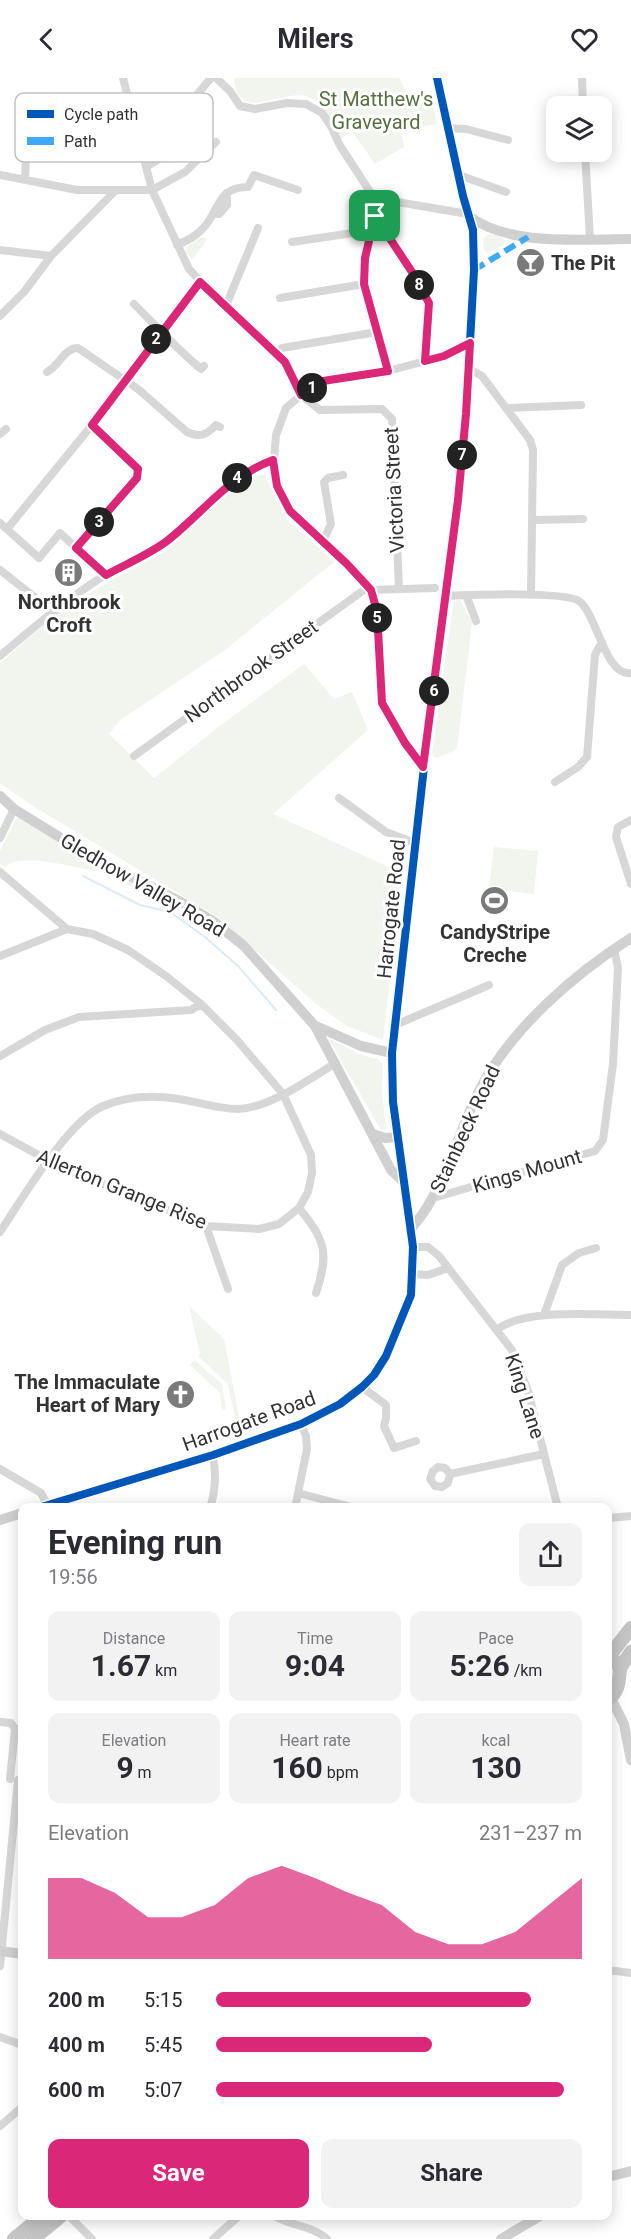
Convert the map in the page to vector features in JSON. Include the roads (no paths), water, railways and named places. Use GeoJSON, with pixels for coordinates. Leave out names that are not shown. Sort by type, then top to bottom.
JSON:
{"type":"FeatureCollection","features":[{"type":"Feature","properties":{"kind":"highway"},"geometry":{"type":"LineString","coordinates":[[612,1651],[631,1628]]}},
{"type":"Feature","properties":{"kind":"highway"},"geometry":{"type":"LineString","coordinates":[[612,1693],[619,1681],[620,1668],[631,1652]]}},
{"type":"Feature","properties":{"kind":"highway"},"geometry":{"type":"LineString","coordinates":[[612,1659],[620,1668]]}},
{"type":"Feature","properties":{"kind":"highway"},"geometry":{"type":"LineString","coordinates":[[15,2239],[37,2220]]}},
{"type":"Feature","properties":{"kind":"highway"},"geometry":{"type":"LineString","coordinates":[[33,2239],[56,2220]]}},
{"type":"Feature","properties":{"kind":"street"},"geometry":{"type":"LineString","coordinates":[[123,78],[127,93]]}},
{"type":"Feature","properties":{"kind":"street"},"geometry":{"type":"LineString","coordinates":[[198,93],[211,78]]}},
{"type":"Feature","properties":{"kind":"street"},"geometry":{"type":"LineString","coordinates":[[216,78],[230,91],[240,106],[255,109],[287,103],[306,104],[322,113],[374,198],[375,216],[365,258],[364,284],[388,371]]}},
{"type":"Feature","properties":{"kind":"street","name":"Harrogate Road"},"geometry":{"type":"LineString","coordinates":[[67,1503],[301,1424],[340,1404],[374,1375],[386,1356],[408,1305],[413,1247],[393,1102],[392,1053],[423,767],[458,500],[469,369],[474,249],[473,230],[437,78]]}},
{"type":"Feature","properties":{"kind":"street"},"geometry":{"type":"LineString","coordinates":[[582,78],[583,96]]}},
{"type":"Feature","properties":{"kind":"street"},"geometry":{"type":"LineString","coordinates":[[448,128],[466,129],[508,140]]}},
{"type":"Feature","properties":{"kind":"street"},"geometry":{"type":"LineString","coordinates":[[213,145],[216,142]]}},
{"type":"Feature","properties":{"kind":"street"},"geometry":{"type":"LineString","coordinates":[[25,180],[26,162]]}},
{"type":"Feature","properties":{"kind":"street"},"geometry":{"type":"LineString","coordinates":[[145,162],[152,190],[189,269],[225,308],[285,362],[301,395]]}},
{"type":"Feature","properties":{"kind":"street"},"geometry":{"type":"LineString","coordinates":[[146,167],[154,162]]}},
{"type":"Feature","properties":{"kind":"street"},"geometry":{"type":"LineString","coordinates":[[0,175],[77,190],[152,190],[185,172],[195,162]]}},
{"type":"Feature","properties":{"kind":"street"},"geometry":{"type":"LineString","coordinates":[[586,162],[590,239]]}},
{"type":"Feature","properties":{"kind":"street"},"geometry":{"type":"LineString","coordinates":[[177,245],[195,236],[214,213],[218,202],[237,187],[248,187],[254,175],[298,190]]}},
{"type":"Feature","properties":{"kind":"street"},"geometry":{"type":"LineString","coordinates":[[459,176],[506,192]]}},
{"type":"Feature","properties":{"kind":"street"},"geometry":{"type":"LineString","coordinates":[[0,316],[24,292],[51,256],[115,191]]}},
{"type":"Feature","properties":{"kind":"street"},"geometry":{"type":"LineString","coordinates":[[374,198],[468,214],[480,225],[528,237],[631,239]]}},
{"type":"Feature","properties":{"kind":"street"},"geometry":{"type":"LineString","coordinates":[[375,216],[412,272],[429,303],[425,361]]}},
{"type":"Feature","properties":{"kind":"street"},"geometry":{"type":"LineString","coordinates":[[225,308],[258,228]]}},
{"type":"Feature","properties":{"kind":"street"},"geometry":{"type":"LineString","coordinates":[[292,242],[373,230]]}},
{"type":"Feature","properties":{"kind":"street"},"geometry":{"type":"LineString","coordinates":[[0,250],[51,256]]}},
{"type":"Feature","properties":{"kind":"street"},"geometry":{"type":"LineString","coordinates":[[7,529],[92,425],[200,282]]}},
{"type":"Feature","properties":{"kind":"street"},"geometry":{"type":"LineString","coordinates":[[279,298],[364,284]]}},
{"type":"Feature","properties":{"kind":"street"},"geometry":{"type":"LineString","coordinates":[[134,304],[162,331],[178,351],[201,369],[206,368]]}},
{"type":"Feature","properties":{"kind":"street"},"geometry":{"type":"LineString","coordinates":[[282,348],[377,332]]}},
{"type":"Feature","properties":{"kind":"street"},"geometry":{"type":"LineString","coordinates":[[423,767],[405,743],[382,703],[377,611],[370,588],[290,511],[277,486],[273,460],[276,435],[286,408],[323,381],[388,371],[444,356],[470,343]]}},
{"type":"Feature","properties":{"kind":"street"},"geometry":{"type":"LineString","coordinates":[[48,372],[57,365],[68,350],[78,348],[138,389],[187,432],[196,436],[206,435],[216,425],[220,427]]}},
{"type":"Feature","properties":{"kind":"street"},"geometry":{"type":"LineString","coordinates":[[469,369],[482,376],[530,440],[533,450],[531,595]]}},
{"type":"Feature","properties":{"kind":"street","name":"Victoria Street"},"geometry":{"type":"LineString","coordinates":[[301,395],[320,410],[382,409],[392,419],[399,589]]}},
{"type":"Feature","properties":{"kind":"street"},"geometry":{"type":"LineString","coordinates":[[506,408],[580,405]]}},
{"type":"Feature","properties":{"kind":"street"},"geometry":{"type":"LineString","coordinates":[[76,548],[137,478],[138,469],[92,425]]}},
{"type":"Feature","properties":{"kind":"street"},"geometry":{"type":"LineString","coordinates":[[0,656],[52,611],[106,575],[154,550],[168,540],[230,483],[256,466],[273,460]]}},
{"type":"Feature","properties":{"kind":"street"},"geometry":{"type":"LineString","coordinates":[[323,541],[331,524],[324,482],[328,478],[343,475]]}},
{"type":"Feature","properties":{"kind":"street"},"geometry":{"type":"LineString","coordinates":[[532,520],[583,519]]}},
{"type":"Feature","properties":{"kind":"street"},"geometry":{"type":"LineString","coordinates":[[0,523],[39,558],[60,533],[106,575]]}},
{"type":"Feature","properties":{"kind":"street"},"geometry":{"type":"LineString","coordinates":[[0,571],[52,611]]}},
{"type":"Feature","properties":{"kind":"street"},"geometry":{"type":"LineString","coordinates":[[370,588],[435,588]]}},
{"type":"Feature","properties":{"kind":"street","name":"Northbrook Street"},"geometry":{"type":"LineString","coordinates":[[134,756],[370,588]]}},
{"type":"Feature","properties":{"kind":"street"},"geometry":{"type":"LineString","coordinates":[[445,596],[531,595],[566,597],[579,601],[616,669],[626,674],[631,673]]}},
{"type":"Feature","properties":{"kind":"street"},"geometry":{"type":"LineString","coordinates":[[465,596],[476,621]]}},
{"type":"Feature","properties":{"kind":"street"},"geometry":{"type":"LineString","coordinates":[[555,782],[578,768],[587,758],[595,655],[602,642]]}},
{"type":"Feature","properties":{"kind":"street","name":"Gledhow Valley Road"},"geometry":{"type":"LineString","coordinates":[[0,796],[14,809],[87,854],[213,921],[244,946],[315,1026],[391,1170],[404,1182]]}},
{"type":"Feature","properties":{"kind":"street"},"geometry":{"type":"LineString","coordinates":[[339,798],[386,832],[415,843]]}},
{"type":"Feature","properties":{"kind":"street"},"geometry":{"type":"LineString","coordinates":[[0,838],[14,809]]}},
{"type":"Feature","properties":{"kind":"street"},"geometry":{"type":"LineString","coordinates":[[631,820],[618,827],[616,837],[631,884]]}},
{"type":"Feature","properties":{"kind":"street"},"geometry":{"type":"LineString","coordinates":[[0,872],[68,929],[93,934],[128,950],[166,976],[201,1004],[237,1040],[283,1094],[311,1155],[312,1173],[308,1192],[299,1208],[312,1224],[324,1252],[324,1267],[316,1293]]}},
{"type":"Feature","properties":{"kind":"street"},"geometry":{"type":"LineString","coordinates":[[0,957],[68,929]]}},
{"type":"Feature","properties":{"kind":"street","name":"Stainbeck Road"},"geometry":{"type":"LineString","coordinates":[[411,1228],[433,1198],[480,1090],[498,1058],[540,1012],[579,976],[631,938]]}},
{"type":"Feature","properties":{"kind":"street","name":"Kings Mount"},"geometry":{"type":"LineString","coordinates":[[433,1198],[596,1151],[603,1140],[613,1064],[618,968],[614,949]]}},
{"type":"Feature","properties":{"kind":"street"},"geometry":{"type":"LineString","coordinates":[[395,1025],[489,984]]}},
{"type":"Feature","properties":{"kind":"street"},"geometry":{"type":"LineString","coordinates":[[0,1056],[45,1030],[79,1017],[191,1010],[201,1004]]}},
{"type":"Feature","properties":{"kind":"street"},"geometry":{"type":"LineString","coordinates":[[315,1026],[361,1046],[392,1053]]}},
{"type":"Feature","properties":{"kind":"street"},"geometry":{"type":"LineString","coordinates":[[0,1232],[47,1162],[81,1122],[102,1107],[123,1100],[150,1096],[178,1098],[238,1109],[258,1105],[283,1094],[336,1063]]}},
{"type":"Feature","properties":{"kind":"street","name":"Allerton Grange Rise"},"geometry":{"type":"LineString","coordinates":[[0,1134],[47,1162],[206,1226],[259,1229],[279,1224],[299,1208]]}},
{"type":"Feature","properties":{"kind":"street"},"geometry":{"type":"LineString","coordinates":[[373,1134],[385,1138],[398,1137]]}},
{"type":"Feature","properties":{"kind":"street"},"geometry":{"type":"LineString","coordinates":[[206,1226],[228,1289]]}},
{"type":"Feature","properties":{"kind":"street","name":"King Lane"},"geometry":{"type":"LineString","coordinates":[[413,1247],[428,1247],[439,1256],[480,1312],[498,1330],[512,1350],[528,1391],[557,1503]]}},
{"type":"Feature","properties":{"kind":"street"},"geometry":{"type":"LineString","coordinates":[[544,1315],[562,1265],[579,1253],[596,1248]]}},
{"type":"Feature","properties":{"kind":"street"},"geometry":{"type":"LineString","coordinates":[[412,1274],[428,1275],[448,1268]]}},
{"type":"Feature","properties":{"kind":"street"},"geometry":{"type":"LineString","coordinates":[[498,1330],[516,1319],[544,1315],[631,1315]]}},
{"type":"Feature","properties":{"kind":"street"},"geometry":{"type":"LineString","coordinates":[[362,1387],[386,1405],[384,1426],[394,1448],[416,1441]]}},
{"type":"Feature","properties":{"kind":"street"},"geometry":{"type":"LineString","coordinates":[[297,1503],[307,1442],[301,1424]]}},
{"type":"Feature","properties":{"kind":"street"},"geometry":{"type":"LineString","coordinates":[[450,1474],[544,1454]]}},
{"type":"Feature","properties":{"kind":"street"},"geometry":{"type":"LineString","coordinates":[[212,1503],[217,1475],[213,1455]]}},
{"type":"Feature","properties":{"kind":"street"},"geometry":{"type":"LineString","coordinates":[[0,1469],[41,1493],[42,1503]]}},
{"type":"Feature","properties":{"kind":"street"},"geometry":{"type":"LineString","coordinates":[[298,1493],[336,1503]]}},
{"type":"Feature","properties":{"kind":"street"},"geometry":{"type":"LineString","coordinates":[[0,1520],[18,1514]]}},
{"type":"Feature","properties":{"kind":"street"},"geometry":{"type":"LineString","coordinates":[[612,1518],[631,1516]]}},
{"type":"Feature","properties":{"kind":"street"},"geometry":{"type":"LineString","coordinates":[[612,1703],[624,1724],[631,1760]]}},
{"type":"Feature","properties":{"kind":"street"},"geometry":{"type":"LineString","coordinates":[[0,1722],[10,1723],[18,1728]]}},
{"type":"Feature","properties":{"kind":"street"},"geometry":{"type":"LineString","coordinates":[[0,1966],[18,1754]]}},
{"type":"Feature","properties":{"kind":"street"},"geometry":{"type":"LineString","coordinates":[[0,1779],[17,1780]]}},
{"type":"Feature","properties":{"kind":"street"},"geometry":{"type":"LineString","coordinates":[[1,1951],[18,1953]]}},
{"type":"Feature","properties":{"kind":"street"},"geometry":{"type":"LineString","coordinates":[[612,1971],[631,1973]]}},
{"type":"Feature","properties":{"kind":"street"},"geometry":{"type":"LineString","coordinates":[[0,2037],[18,2044]]}},
{"type":"Feature","properties":{"kind":"street"},"geometry":{"type":"LineString","coordinates":[[0,2126],[18,2110]]}},
{"type":"Feature","properties":{"kind":"street"},"geometry":{"type":"LineString","coordinates":[[612,2172],[631,2171]]}},
{"type":"Feature","properties":{"kind":"street"},"geometry":{"type":"LineString","coordinates":[[612,2173],[631,2178]]}},
{"type":"Feature","properties":{"kind":"street"},"geometry":{"type":"LineString","coordinates":[[73,2220],[92,2239]]}},
{"type":"Feature","properties":{"kind":"street"},"geometry":{"type":"LineString","coordinates":[[213,2239],[234,2220]]}},
{"type":"Feature","properties":{"kind":"street"},"geometry":{"type":"LineString","coordinates":[[284,2220],[314,2231],[327,2239]]}},
{"type":"Feature","properties":{"kind":"street"},"geometry":{"type":"LineString","coordinates":[[501,2239],[533,2220]]}},
{"type":"Feature","properties":{"kind":"waterway"},"geometry":{"type":"LineString","coordinates":[[83,876],[140,905],[170,912],[205,937],[238,966],[276,1010]]}},
{"type":"Feature","properties":{"kind":"place","name":"The Pit"},"geometry":{"type":"Point","coordinates":[530,263]}},
{"type":"Feature","properties":{"kind":"place","name":"Northbrook Croft"},"geometry":{"type":"Point","coordinates":[69,572]}},
{"type":"Feature","properties":{"kind":"place","name":"CandyStripe Creche"},"geometry":{"type":"Point","coordinates":[495,901]}},
{"type":"Feature","properties":{"kind":"place","name":"The Immaculate Heart of Mary"},"geometry":{"type":"Point","coordinates":[181,1394]}},
{"type":"Feature","properties":{"kind":"park label","name":"St Matthew's Graveyard"},"geometry":{"type":"Point","coordinates":[376,110]}}]}
